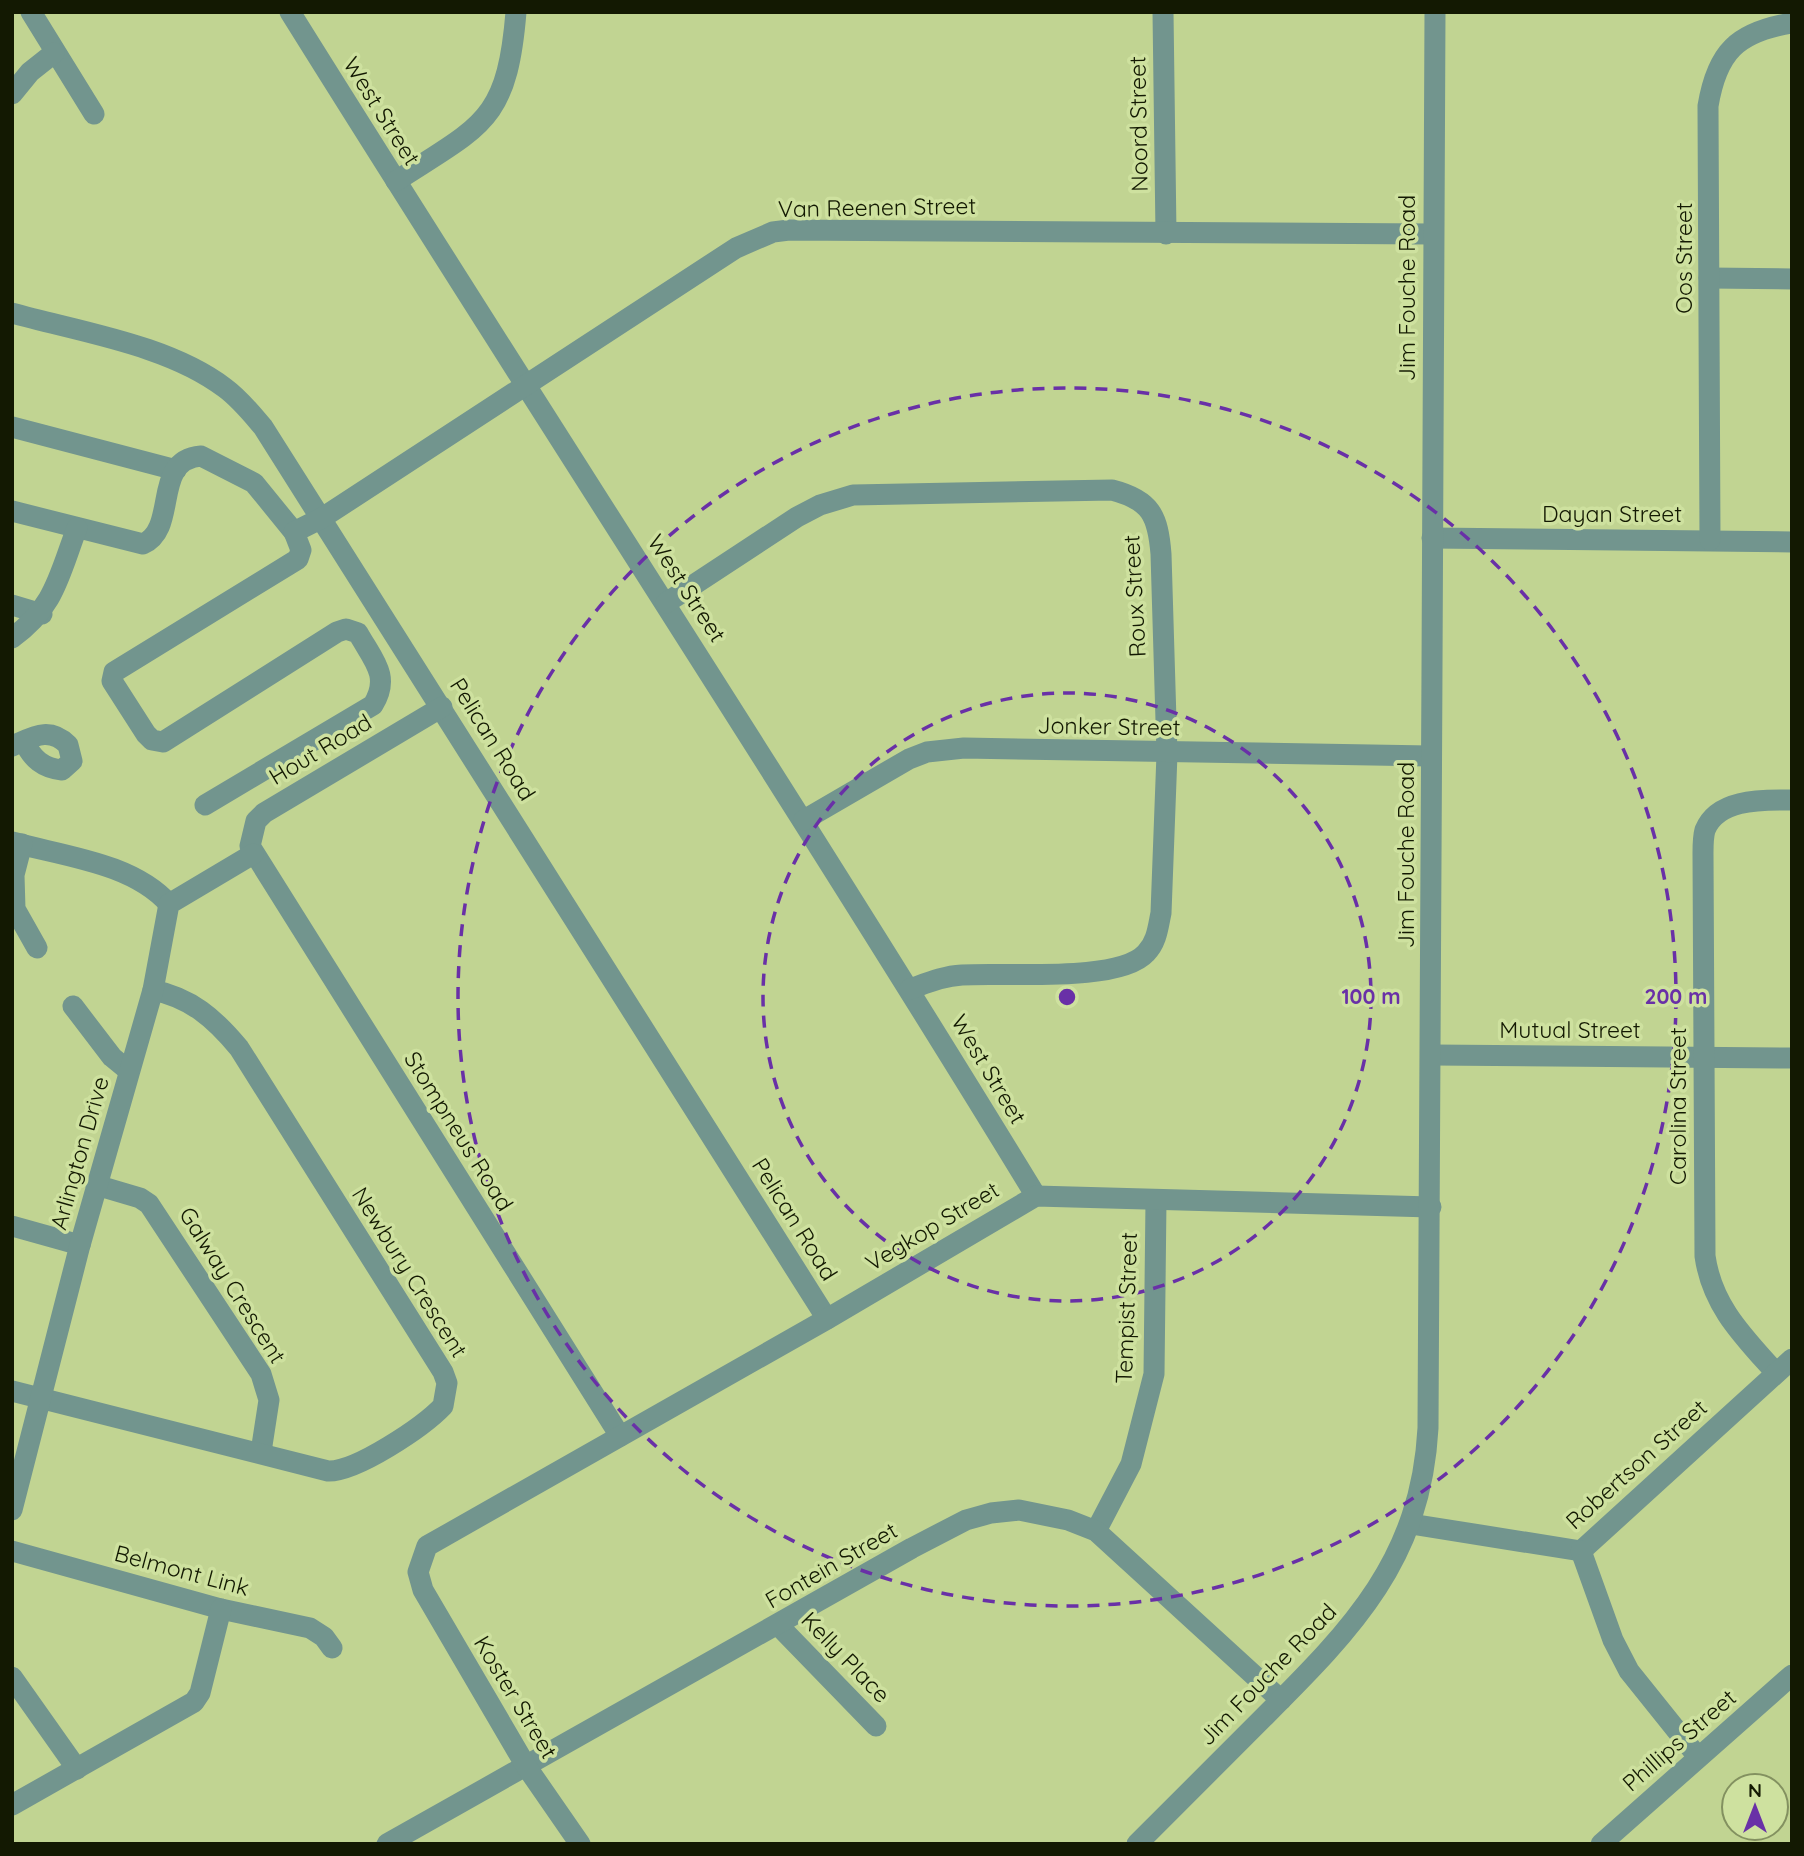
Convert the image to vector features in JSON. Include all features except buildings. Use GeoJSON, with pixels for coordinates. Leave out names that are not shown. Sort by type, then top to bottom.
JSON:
{"type":"FeatureCollection","features":[{"type":"Feature","properties":{"kind":"street"},"geometry":{"type":"LineString","coordinates":[[31,12],[94,114]]}},
{"type":"Feature","properties":{"kind":"street","name":"West Street"},"geometry":{"type":"LineString","coordinates":[[290,12],[524,386],[804,820],[1036,1196]]}},
{"type":"Feature","properties":{"kind":"street"},"geometry":{"type":"LineString","coordinates":[[396,181],[469,134],[488,117],[506,82],[516,12]]}},
{"type":"Feature","properties":{"kind":"street","name":"Noord Street"},"geometry":{"type":"LineString","coordinates":[[1163,12],[1166,234]]}},
{"type":"Feature","properties":{"kind":"street","name":"Jim Fouche Road"},"geometry":{"type":"LineString","coordinates":[[1137,1844],[1329,1652],[1372,1598],[1411,1524],[1427,1447],[1433,1055],[1430,756],[1435,12]]}},
{"type":"Feature","properties":{"kind":"street","name":"Oos Street"},"geometry":{"type":"LineString","coordinates":[[1710,540],[1708,106],[1712,82],[1720,60],[1736,43],[1757,31],[1792,23]]}},
{"type":"Feature","properties":{"kind":"street"},"geometry":{"type":"LineString","coordinates":[[12,94],[30,72],[54,53]]}},
{"type":"Feature","properties":{"kind":"street","name":"Van Reenen Street"},"geometry":{"type":"LineString","coordinates":[[294,532],[322,518],[736,248],[773,232],[1433,234]]}},
{"type":"Feature","properties":{"kind":"street"},"geometry":{"type":"LineString","coordinates":[[1709,278],[1792,279]]}},
{"type":"Feature","properties":{"kind":"street","name":"Pelican Road"},"geometry":{"type":"LineString","coordinates":[[12,313],[156,353],[211,378],[243,404],[263,427],[827,1319]]}},
{"type":"Feature","properties":{"kind":"street"},"geometry":{"type":"LineString","coordinates":[[12,426],[176,470]]}},
{"type":"Feature","properties":{"kind":"street"},"geometry":{"type":"LineString","coordinates":[[12,511],[143,544],[149,541],[159,526],[169,484],[176,470],[193,457],[201,456],[254,483],[294,532],[300,550],[298,559],[124,665],[114,672],[112,681],[146,734],[152,740],[163,742],[346,629],[358,633],[383,681],[381,692],[373,705],[205,805]]}},
{"type":"Feature","properties":{"kind":"street","name":"Roux Street"},"geometry":{"type":"LineString","coordinates":[[666,603],[797,517],[839,498],[869,492],[1091,490],[1129,495],[1152,513],[1159,528],[1167,754],[1161,913],[1156,937],[1147,953],[1121,968],[947,976],[910,989]]}},
{"type":"Feature","properties":{"kind":"street"},"geometry":{"type":"LineString","coordinates":[[12,638],[42,614],[78,527]]}},
{"type":"Feature","properties":{"kind":"street","name":"Dayan Street"},"geometry":{"type":"LineString","coordinates":[[1432,538],[1792,542]]}},
{"type":"Feature","properties":{"kind":"street"},"geometry":{"type":"LineString","coordinates":[[12,605],[42,614]]}},
{"type":"Feature","properties":{"kind":"street","name":"Hout Road"},"geometry":{"type":"LineString","coordinates":[[253,854],[250,846],[252,831],[256,821],[264,813],[442,707]]}},
{"type":"Feature","properties":{"kind":"street","name":"Jonker Street"},"geometry":{"type":"LineString","coordinates":[[804,820],[887,769],[927,752],[964,748],[1167,754],[1430,756]]}},
{"type":"Feature","properties":{"kind":"street","name":"Carolina Street"},"geometry":{"type":"LineString","coordinates":[[1784,1366],[1728,1319],[1709,1280],[1705,1256],[1705,831],[1718,813],[1743,803],[1792,800]]}},
{"type":"Feature","properties":{"kind":"street"},"geometry":{"type":"LineString","coordinates":[[37,948],[15,909],[17,843],[117,871],[158,892],[169,904],[253,854]]}},
{"type":"Feature","properties":{"kind":"street","name":"Stompneus Road"},"geometry":{"type":"LineString","coordinates":[[253,854],[620,1436]]}},
{"type":"Feature","properties":{"kind":"street","name":"Arlington Drive"},"geometry":{"type":"LineString","coordinates":[[12,1510],[96,1185],[152,990],[169,904]]}},
{"type":"Feature","properties":{"kind":"street","name":"Newbury Crescent"},"geometry":{"type":"LineString","coordinates":[[12,1391],[261,1452],[314,1469],[340,1471],[433,1417],[443,1406],[447,1383],[443,1372],[239,1048],[217,1021],[201,1009],[176,995],[152,990]]}},
{"type":"Feature","properties":{"kind":"street"},"geometry":{"type":"LineString","coordinates":[[73,1006],[112,1057],[129,1071]]}},
{"type":"Feature","properties":{"kind":"street","name":"Mutual Street"},"geometry":{"type":"LineString","coordinates":[[1433,1055],[1703,1055],[1792,1058]]}},
{"type":"Feature","properties":{"kind":"street","name":"Galway Crescent"},"geometry":{"type":"LineString","coordinates":[[96,1185],[140,1198],[149,1204],[261,1374],[269,1400],[261,1452]]}},
{"type":"Feature","properties":{"kind":"street","name":"Vegkop Street"},"geometry":{"type":"LineString","coordinates":[[418,1572],[419,1560],[427,1546],[827,1319],[1036,1196],[1431,1207]]}},
{"type":"Feature","properties":{"kind":"street","name":"Tempist Street"},"geometry":{"type":"LineString","coordinates":[[1096,1531],[1131,1464],[1154,1374],[1156,1201]]}},
{"type":"Feature","properties":{"kind":"street"},"geometry":{"type":"LineString","coordinates":[[12,1226],[80,1245]]}},
{"type":"Feature","properties":{"kind":"street","name":"Robertson Street"},"geometry":{"type":"LineString","coordinates":[[1411,1524],[1581,1551],[1784,1366]]}},
{"type":"Feature","properties":{"kind":"street","name":"Fontein Street"},"geometry":{"type":"LineString","coordinates":[[387,1844],[912,1548],[979,1516],[1019,1510],[1068,1520],[1096,1531],[1281,1700]]}},
{"type":"Feature","properties":{"kind":"street","name":"Belmont Link"},"geometry":{"type":"LineString","coordinates":[[12,1551],[221,1609],[310,1628],[324,1637],[331,1648]]}},
{"type":"Feature","properties":{"kind":"street"},"geometry":{"type":"LineString","coordinates":[[1581,1551],[1613,1640],[1629,1671],[1698,1757]]}},
{"type":"Feature","properties":{"kind":"street","name":"Koster Street"},"geometry":{"type":"LineString","coordinates":[[418,1572],[423,1590],[526,1766],[580,1844]]}},
{"type":"Feature","properties":{"kind":"street"},"geometry":{"type":"LineString","coordinates":[[12,1805],[194,1702],[200,1693],[221,1609]]}},
{"type":"Feature","properties":{"kind":"street","name":"Kelly Place"},"geometry":{"type":"LineString","coordinates":[[778,1625],[876,1726]]}},
{"type":"Feature","properties":{"kind":"street","name":"Phillips Street"},"geometry":{"type":"LineString","coordinates":[[1601,1844],[1792,1675]]}},
{"type":"Feature","properties":{"kind":"street"},"geometry":{"type":"LineString","coordinates":[[12,1677],[76,1769]]}}]}
